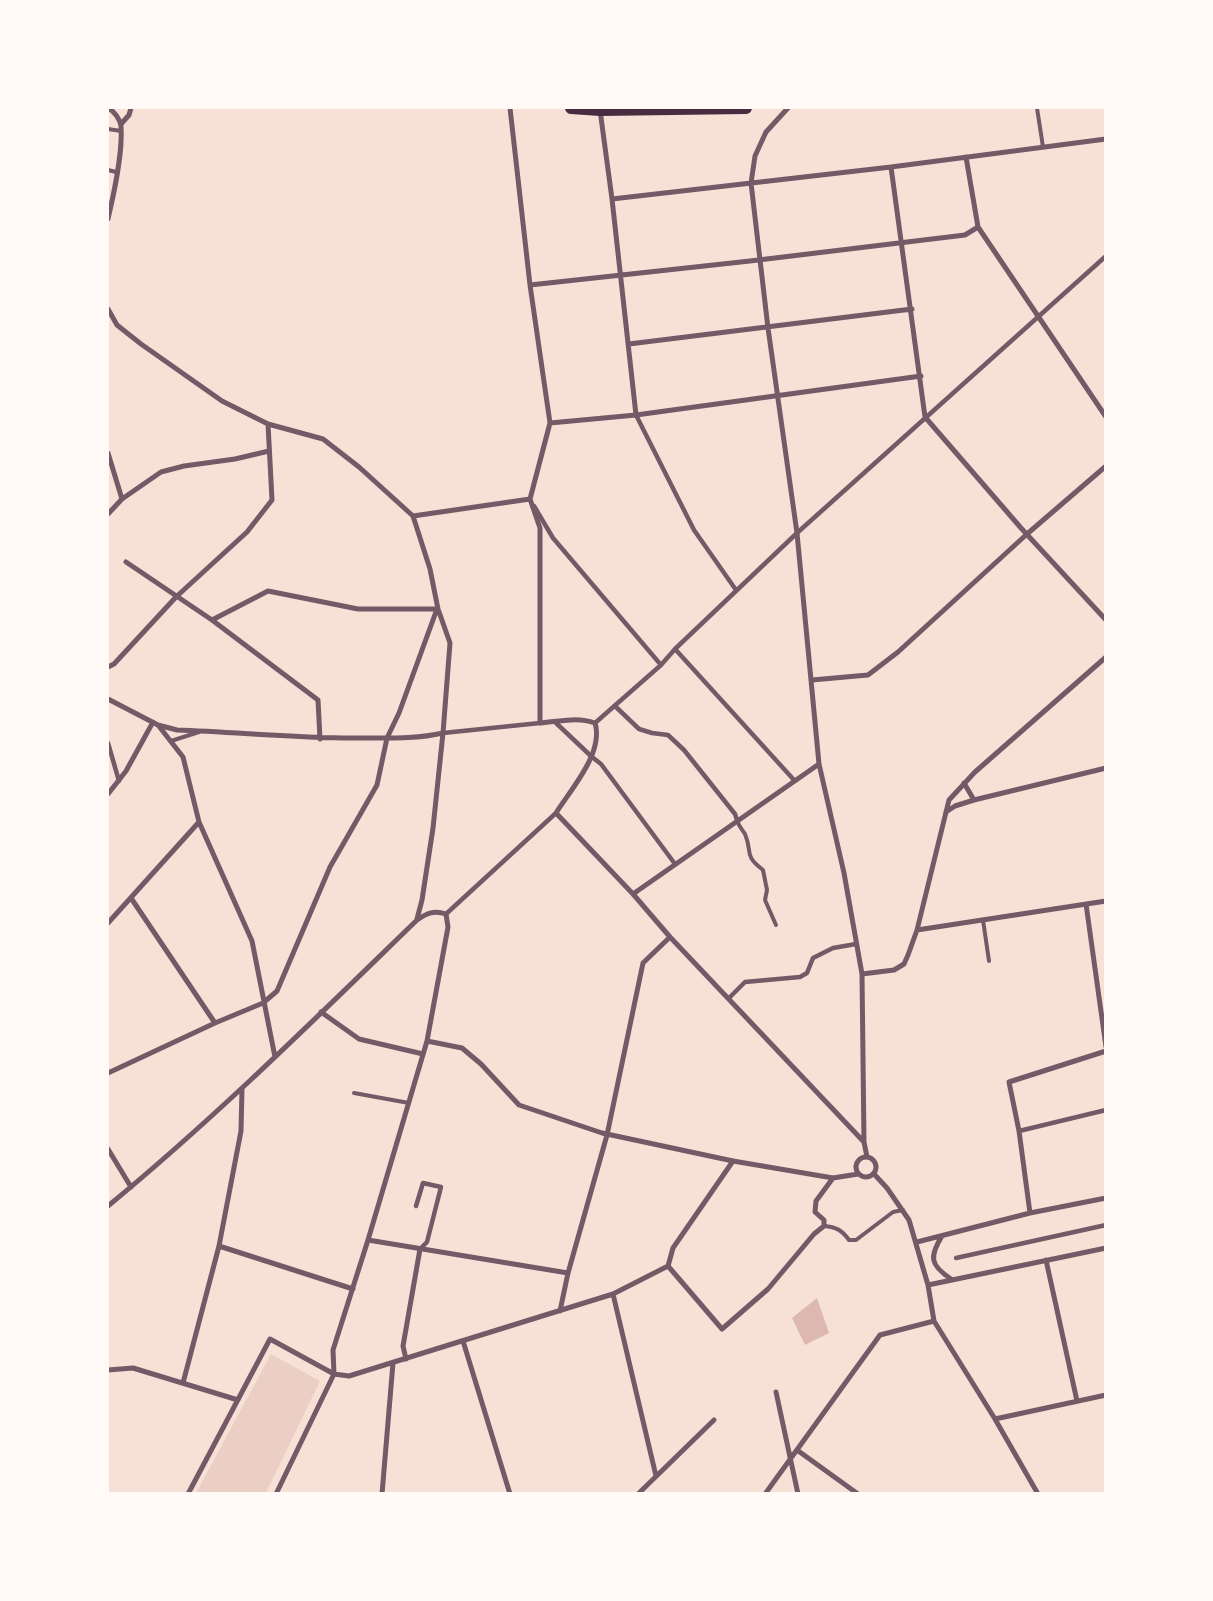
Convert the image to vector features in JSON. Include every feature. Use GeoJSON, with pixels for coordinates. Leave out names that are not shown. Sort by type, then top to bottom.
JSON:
{"type":"FeatureCollection","features":[{"type":"Feature","properties":{"kind":"main road"},"geometry":{"type":"LineString","coordinates":[[571,108],[600,110],[746,108]]}},
{"type":"Feature","properties":{"kind":"street"},"geometry":{"type":"LineString","coordinates":[[108,108],[113,110],[121,124],[120,151],[108,219]]}},
{"type":"Feature","properties":{"kind":"street"},"geometry":{"type":"LineString","coordinates":[[121,124],[129,115],[131,108]]}},
{"type":"Feature","properties":{"kind":"street"},"geometry":{"type":"LineString","coordinates":[[510,108],[530,285],[550,423],[530,499],[540,528],[540,723]]}},
{"type":"Feature","properties":{"kind":"street"},"geometry":{"type":"LineString","coordinates":[[788,108],[766,132],[756,156],[751,183],[768,328],[797,533],[819,764],[844,874],[862,974],[864,1142],[867,1157],[876,1165],[874,1174]]}},
{"type":"Feature","properties":{"kind":"street"},"geometry":{"type":"LineString","coordinates":[[600,110],[630,344],[636,415],[694,530],[736,590]]}},
{"type":"Feature","properties":{"kind":"street"},"geometry":{"type":"LineString","coordinates":[[612,199],[891,167],[1106,139]]}},
{"type":"Feature","properties":{"kind":"street"},"geometry":{"type":"LineString","coordinates":[[966,157],[978,227],[1106,417]]}},
{"type":"Feature","properties":{"kind":"street"},"geometry":{"type":"LineString","coordinates":[[891,167],[912,309],[925,416],[1027,534],[1106,620]]}},
{"type":"Feature","properties":{"kind":"street"},"geometry":{"type":"LineString","coordinates":[[530,285],[965,235],[978,227]]}},
{"type":"Feature","properties":{"kind":"street"},"geometry":{"type":"LineString","coordinates":[[596,725],[661,666],[736,590],[797,533],[925,416],[1106,256]]}},
{"type":"Feature","properties":{"kind":"street"},"geometry":{"type":"LineString","coordinates":[[108,309],[117,325],[222,401],[268,424],[323,439],[359,466],[414,516],[430,569],[438,609],[450,643],[443,733],[431,837],[422,900],[417,920]]}},
{"type":"Feature","properties":{"kind":"street"},"geometry":{"type":"LineString","coordinates":[[630,344],[912,309]]}},
{"type":"Feature","properties":{"kind":"street"},"geometry":{"type":"LineString","coordinates":[[550,423],[636,415],[921,376]]}},
{"type":"Feature","properties":{"kind":"street"},"geometry":{"type":"LineString","coordinates":[[108,667],[114,664],[176,597],[247,532],[272,500],[268,424]]}},
{"type":"Feature","properties":{"kind":"street"},"geometry":{"type":"LineString","coordinates":[[108,514],[122,498],[161,472],[269,451]]}},
{"type":"Feature","properties":{"kind":"street"},"geometry":{"type":"LineString","coordinates":[[108,453],[122,498]]}},
{"type":"Feature","properties":{"kind":"street"},"geometry":{"type":"LineString","coordinates":[[812,680],[868,675],[898,652],[1027,534],[1106,466]]}},
{"type":"Feature","properties":{"kind":"street"},"geometry":{"type":"LineString","coordinates":[[414,516],[530,499]]}},
{"type":"Feature","properties":{"kind":"street"},"geometry":{"type":"LineString","coordinates":[[530,499],[553,538],[661,666]]}},
{"type":"Feature","properties":{"kind":"street"},"geometry":{"type":"LineString","coordinates":[[126,562],[212,620],[318,700],[320,738]]}},
{"type":"Feature","properties":{"kind":"street"},"geometry":{"type":"LineString","coordinates":[[212,620],[268,591],[358,609],[438,609]]}},
{"type":"Feature","properties":{"kind":"street"},"geometry":{"type":"LineString","coordinates":[[108,1073],[215,1023],[263,1003],[277,991],[330,867],[377,785],[387,738],[399,713],[438,609]]}},
{"type":"Feature","properties":{"kind":"street"},"geometry":{"type":"LineString","coordinates":[[676,649],[794,780]]}},
{"type":"Feature","properties":{"kind":"street"},"geometry":{"type":"LineString","coordinates":[[862,974],[894,970],[904,964],[917,930],[949,800],[975,772],[1106,657]]}},
{"type":"Feature","properties":{"kind":"street"},"geometry":{"type":"LineString","coordinates":[[108,699],[155,724],[177,730],[320,738],[432,736],[443,733],[556,722],[570,718],[585,719],[596,725]]}},
{"type":"Feature","properties":{"kind":"street"},"geometry":{"type":"LineString","coordinates":[[616,706],[639,729],[668,735],[690,758],[735,814],[737,820]]}},
{"type":"Feature","properties":{"kind":"street"},"geometry":{"type":"LineString","coordinates":[[556,722],[592,758],[602,764],[675,864]]}},
{"type":"Feature","properties":{"kind":"street"},"geometry":{"type":"LineString","coordinates":[[155,724],[183,757],[199,822],[252,940],[275,1057]]}},
{"type":"Feature","properties":{"kind":"street"},"geometry":{"type":"LineString","coordinates":[[108,794],[126,772],[155,724]]}},
{"type":"Feature","properties":{"kind":"street"},"geometry":{"type":"LineString","coordinates":[[446,914],[556,814],[592,758],[597,741],[596,725]]}},
{"type":"Feature","properties":{"kind":"street"},"geometry":{"type":"LineString","coordinates":[[108,743],[119,781]]}},
{"type":"Feature","properties":{"kind":"street"},"geometry":{"type":"LineString","coordinates":[[633,894],[819,764]]}},
{"type":"Feature","properties":{"kind":"street"},"geometry":{"type":"LineString","coordinates":[[945,812],[955,806],[974,800],[1106,768]]}},
{"type":"Feature","properties":{"kind":"street"},"geometry":{"type":"LineString","coordinates":[[964,783],[974,800]]}},
{"type":"Feature","properties":{"kind":"street"},"geometry":{"type":"LineString","coordinates":[[556,814],[864,1142]]}},
{"type":"Feature","properties":{"kind":"street"},"geometry":{"type":"LineString","coordinates":[[108,923],[199,822]]}},
{"type":"Feature","properties":{"kind":"street"},"geometry":{"type":"LineString","coordinates":[[131,898],[215,1023]]}},
{"type":"Feature","properties":{"kind":"street"},"geometry":{"type":"LineString","coordinates":[[917,930],[1106,901]]}},
{"type":"Feature","properties":{"kind":"street"},"geometry":{"type":"LineString","coordinates":[[1086,904],[1106,1047]]}},
{"type":"Feature","properties":{"kind":"street"},"geometry":{"type":"LineString","coordinates":[[108,1206],[242,1089],[417,920],[426,913],[438,912],[446,914]]}},
{"type":"Feature","properties":{"kind":"street"},"geometry":{"type":"LineString","coordinates":[[276,1494],[334,1374],[333,1350],[427,1041],[448,927],[446,914]]}},
{"type":"Feature","properties":{"kind":"street"},"geometry":{"type":"LineString","coordinates":[[560,1311],[568,1273],[607,1135],[643,963],[670,937]]}},
{"type":"Feature","properties":{"kind":"street"},"geometry":{"type":"LineString","coordinates":[[729,998],[745,982],[800,977],[808,973],[813,958],[832,948],[856,944]]}},
{"type":"Feature","properties":{"kind":"street"},"geometry":{"type":"LineString","coordinates":[[321,1012],[359,1039],[423,1054]]}},
{"type":"Feature","properties":{"kind":"street"},"geometry":{"type":"LineString","coordinates":[[427,1041],[462,1048],[481,1064],[519,1105],[607,1135],[651,1142],[733,1161],[833,1178],[858,1174],[864,1177],[874,1174]]}},
{"type":"Feature","properties":{"kind":"street"},"geometry":{"type":"LineString","coordinates":[[1030,1213],[1019,1131],[1008,1082],[1106,1051]]}},
{"type":"Feature","properties":{"kind":"street"},"geometry":{"type":"LineString","coordinates":[[183,1383],[219,1246],[241,1131],[242,1089]]}},
{"type":"Feature","properties":{"kind":"street"},"geometry":{"type":"LineString","coordinates":[[1019,1131],[1106,1110]]}},
{"type":"Feature","properties":{"kind":"street"},"geometry":{"type":"LineString","coordinates":[[108,1149],[131,1187]]}},
{"type":"Feature","properties":{"kind":"street"},"geometry":{"type":"LineString","coordinates":[[858,1174],[856,1164],[860,1159],[867,1157]]}},
{"type":"Feature","properties":{"kind":"street"},"geometry":{"type":"LineString","coordinates":[[188,1494],[270,1339],[334,1374],[349,1376],[614,1294],[668,1266],[673,1248],[733,1161]]}},
{"type":"Feature","properties":{"kind":"street"},"geometry":{"type":"LineString","coordinates":[[874,1174],[887,1188],[909,1220],[917,1242],[928,1285],[934,1321],[995,1419],[1038,1494]]}},
{"type":"Feature","properties":{"kind":"street"},"geometry":{"type":"LineString","coordinates":[[668,1266],[722,1329],[768,1289],[814,1234],[824,1226],[824,1220],[815,1212],[816,1201],[833,1178]]}},
{"type":"Feature","properties":{"kind":"street"},"geometry":{"type":"LineString","coordinates":[[406,1359],[403,1346],[420,1249],[426,1242],[441,1187],[423,1183],[416,1206]]}},
{"type":"Feature","properties":{"kind":"street"},"geometry":{"type":"LineString","coordinates":[[917,1242],[1030,1213],[1106,1198]]}},
{"type":"Feature","properties":{"kind":"street"},"geometry":{"type":"LineString","coordinates":[[956,1258],[1106,1226]]}},
{"type":"Feature","properties":{"kind":"street"},"geometry":{"type":"LineString","coordinates":[[943,1235],[935,1247],[933,1257],[935,1265],[951,1279]]}},
{"type":"Feature","properties":{"kind":"street"},"geometry":{"type":"LineString","coordinates":[[368,1240],[568,1273]]}},
{"type":"Feature","properties":{"kind":"street"},"geometry":{"type":"LineString","coordinates":[[219,1246],[353,1289]]}},
{"type":"Feature","properties":{"kind":"street"},"geometry":{"type":"LineString","coordinates":[[928,1285],[1106,1248]]}},
{"type":"Feature","properties":{"kind":"street"},"geometry":{"type":"LineString","coordinates":[[1046,1260],[1077,1401]]}},
{"type":"Feature","properties":{"kind":"street"},"geometry":{"type":"LineString","coordinates":[[614,1294],[656,1476]]}},
{"type":"Feature","properties":{"kind":"street"},"geometry":{"type":"LineString","coordinates":[[765,1494],[880,1335],[934,1321]]}},
{"type":"Feature","properties":{"kind":"street"},"geometry":{"type":"LineString","coordinates":[[463,1341],[510,1494]]}},
{"type":"Feature","properties":{"kind":"street"},"geometry":{"type":"LineString","coordinates":[[382,1494],[393,1363]]}},
{"type":"Feature","properties":{"kind":"street"},"geometry":{"type":"LineString","coordinates":[[108,1370],[133,1368],[238,1400]]}},
{"type":"Feature","properties":{"kind":"street"},"geometry":{"type":"LineString","coordinates":[[776,1392],[798,1494]]}},
{"type":"Feature","properties":{"kind":"street"},"geometry":{"type":"LineString","coordinates":[[995,1419],[1106,1396]]}},
{"type":"Feature","properties":{"kind":"street"},"geometry":{"type":"LineString","coordinates":[[638,1494],[714,1420]]}},
{"type":"Feature","properties":{"kind":"street"},"geometry":{"type":"LineString","coordinates":[[797,1450],[858,1494]]}},
{"type":"Feature","properties":{"kind":"lane"},"geometry":{"type":"LineString","coordinates":[[1037,108],[1043,147]]}},
{"type":"Feature","properties":{"kind":"lane"},"geometry":{"type":"LineString","coordinates":[[108,129],[121,131]]}},
{"type":"Feature","properties":{"kind":"lane"},"geometry":{"type":"LineString","coordinates":[[108,170],[116,172]]}},
{"type":"Feature","properties":{"kind":"lane"},"geometry":{"type":"LineString","coordinates":[[171,741],[201,731]]}},
{"type":"Feature","properties":{"kind":"lane"},"geometry":{"type":"LineString","coordinates":[[737,820],[739,828],[744,833],[751,861],[763,870],[767,890],[765,900],[776,925]]}},
{"type":"Feature","properties":{"kind":"lane"},"geometry":{"type":"LineString","coordinates":[[984,920],[989,961]]}},
{"type":"Feature","properties":{"kind":"lane"},"geometry":{"type":"LineString","coordinates":[[354,1094],[408,1104]]}},
{"type":"Feature","properties":{"kind":"lane"},"geometry":{"type":"LineString","coordinates":[[824,1226],[834,1226],[843,1232],[849,1240],[856,1240],[893,1212],[903,1210]]}},
{"type":"Feature","properties":{"kind":"shaded area"},"geometry":{"type":"Polygon","coordinates":[[[817,1298],[829,1333],[805,1345],[792,1318],[817,1298]]]}},
{"type":"Feature","properties":{"kind":"shaded area"},"geometry":{"type":"Polygon","coordinates":[[[271,1354],[320,1381],[266,1493],[196,1493],[271,1354]]]}}]}
